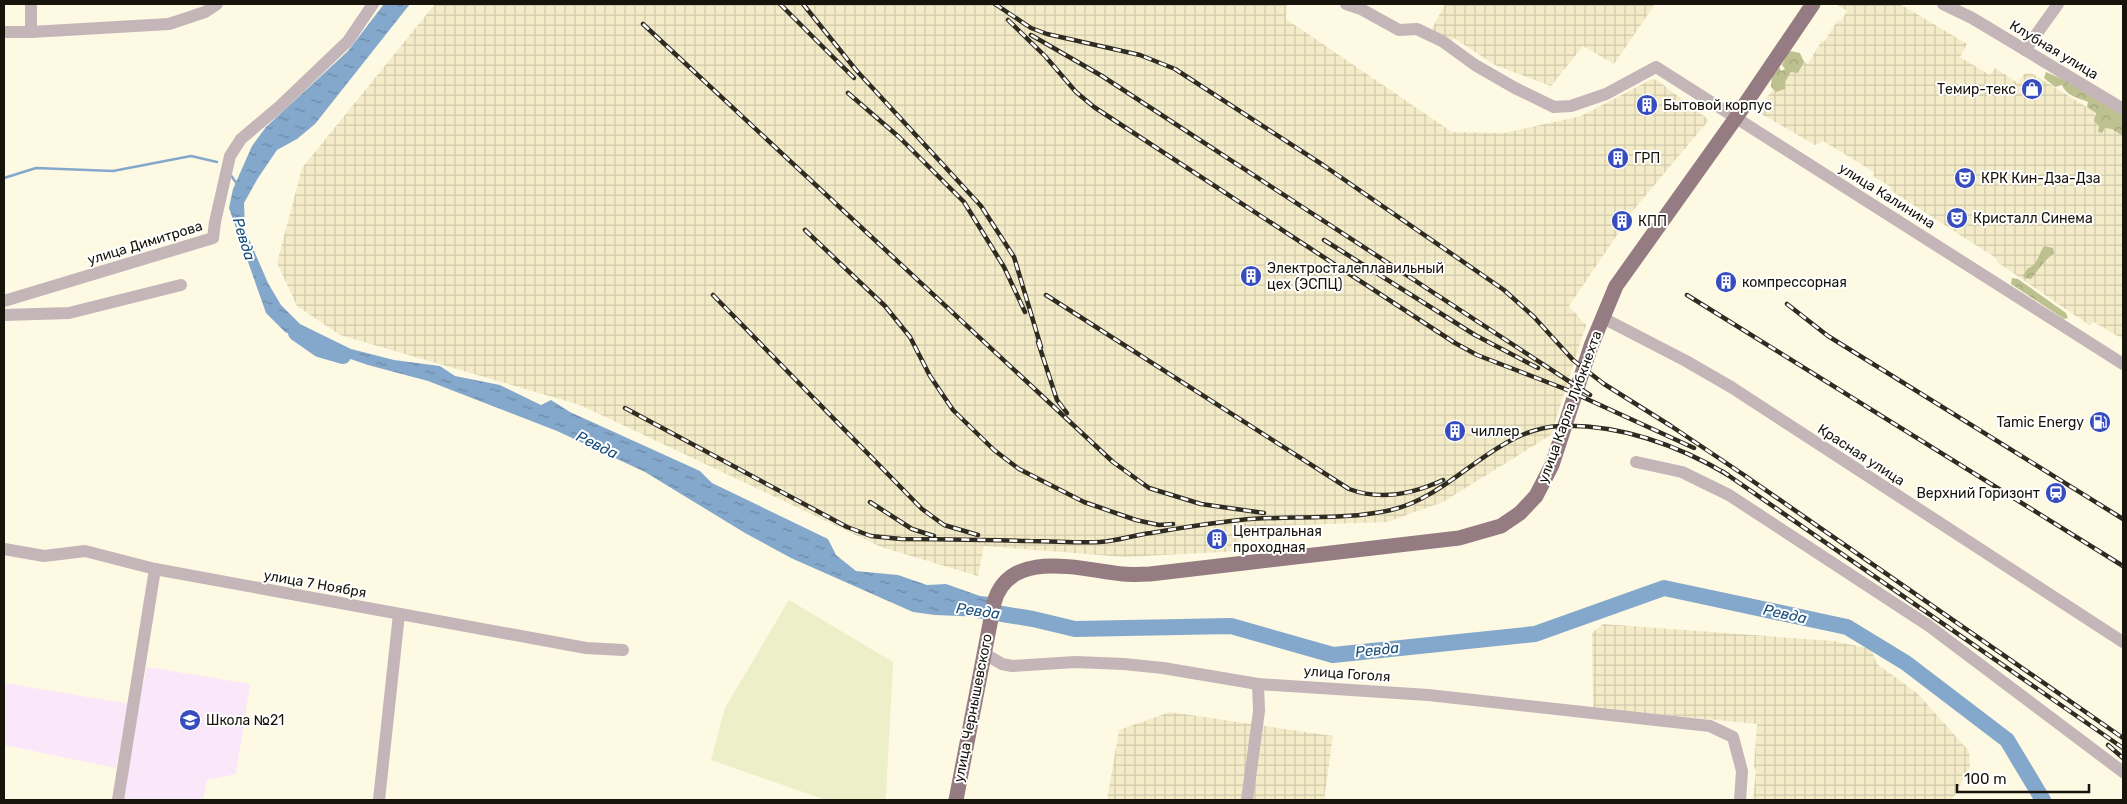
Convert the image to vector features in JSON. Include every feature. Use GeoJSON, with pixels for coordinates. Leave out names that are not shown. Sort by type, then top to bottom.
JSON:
{"type":"FeatureCollection","features":[{"type":"Feature","properties":{"kind":"main road","name":"улица Карла Либкнехта"},"geometry":{"type":"LineString","coordinates":[[999,587],[1006,579],[1020,571],[1050,566],[1073,566],[1124,574],[1150,574],[1414,544],[1475,534],[1501,526],[1520,513],[1536,496],[1547,475],[1591,346],[1610,298],[1623,275],[1735,119],[1814,4]]}},
{"type":"Feature","properties":{"kind":"main road","name":"улица Чернышевского"},"geometry":{"type":"LineString","coordinates":[[956,800],[985,647],[999,587]]}},
{"type":"Feature","properties":{"kind":"street"},"geometry":{"type":"LineString","coordinates":[[31,32],[32,4]]}},
{"type":"Feature","properties":{"kind":"street"},"geometry":{"type":"LineString","coordinates":[[4,32],[169,24],[205,12],[217,4]]}},
{"type":"Feature","properties":{"kind":"street","name":"улица Димитрова"},"geometry":{"type":"LineString","coordinates":[[4,301],[213,238],[230,156],[241,139],[280,106],[348,41],[373,4]]}},
{"type":"Feature","properties":{"kind":"street","name":"улица Калинина"},"geometry":{"type":"LineString","coordinates":[[1346,4],[1361,9],[1400,30],[1417,29],[1442,41],[1483,70],[1554,107],[1570,106],[1606,94],[1656,67],[2123,364]]}},
{"type":"Feature","properties":{"kind":"street","name":"Клубная улица"},"geometry":{"type":"LineString","coordinates":[[1943,4],[1972,18],[2123,109]]}},
{"type":"Feature","properties":{"kind":"street"},"geometry":{"type":"LineString","coordinates":[[2025,50],[2058,4]]}},
{"type":"Feature","properties":{"kind":"street"},"geometry":{"type":"LineString","coordinates":[[4,315],[69,313],[181,285]]}},
{"type":"Feature","properties":{"kind":"street","name":"Красная улица"},"geometry":{"type":"LineString","coordinates":[[1603,318],[1686,361],[1731,388],[2123,642]]}},
{"type":"Feature","properties":{"kind":"street"},"geometry":{"type":"LineString","coordinates":[[1636,462],[1682,472],[1729,495],[1929,626],[2123,772]]}},
{"type":"Feature","properties":{"kind":"street","name":"улица 7 Ноября"},"geometry":{"type":"LineString","coordinates":[[4,549],[44,556],[85,551],[155,569],[399,614],[586,648],[623,650]]}},
{"type":"Feature","properties":{"kind":"street"},"geometry":{"type":"LineString","coordinates":[[118,800],[155,569]]}},
{"type":"Feature","properties":{"kind":"street"},"geometry":{"type":"LineString","coordinates":[[379,800],[399,614]]}},
{"type":"Feature","properties":{"kind":"street","name":"улица Гоголя"},"geometry":{"type":"LineString","coordinates":[[985,647],[1002,664],[1012,666],[1075,662],[1124,664],[1163,668],[1258,684],[1428,695],[1710,726],[1733,737],[1742,771],[1740,800]]}},
{"type":"Feature","properties":{"kind":"street"},"geometry":{"type":"LineString","coordinates":[[1247,800],[1258,711],[1258,684]]}},
{"type":"Feature","properties":{"kind":"shaded area"},"geometry":{"type":"Polygon","coordinates":[[[435,4],[1287,4],[1286,19],[1452,132],[1504,133],[1581,116],[1652,79],[1657,80],[1709,120],[1636,207],[1569,306],[1586,325],[1551,435],[1443,502],[1387,522],[1267,526],[1241,534],[1241,551],[1125,557],[984,546],[978,576],[881,547],[580,405],[340,335],[297,306],[277,263],[302,168],[435,4]]]}},
{"type":"Feature","properties":{"kind":"shaded area"},"geometry":{"type":"Polygon","coordinates":[[[1445,4],[1655,4],[1614,64],[1583,46],[1551,86],[1495,65],[1454,38],[1451,42],[1431,31],[1445,4]]]}},
{"type":"Feature","properties":{"kind":"shaded area"},"geometry":{"type":"Polygon","coordinates":[[[1836,4],[1900,4],[1967,44],[1960,57],[1990,75],[1995,68],[2018,83],[2024,74],[2031,73],[2095,112],[2094,115],[2123,132],[2123,333],[2121,338],[2094,322],[2089,325],[1997,262],[1996,258],[1890,190],[1891,187],[1873,176],[1874,172],[1823,141],[1815,145],[1758,112],[1794,55],[1808,64],[1822,40],[1824,42],[1838,20],[1841,21],[1847,11],[1836,4]]]}},
{"type":"Feature","properties":{"kind":"shaded area"},"geometry":{"type":"Polygon","coordinates":[[[1603,624],[1834,641],[1871,649],[1877,664],[1917,693],[1969,751],[1970,767],[1952,800],[1753,800],[1757,724],[1593,708],[1592,633],[1603,624]]]}},
{"type":"Feature","properties":{"kind":"shaded area","name":"Школа №21"},"geometry":{"type":"Polygon","coordinates":[[[147,667],[250,684],[236,774],[207,780],[203,800],[122,800],[138,704],[147,667]]]}},
{"type":"Feature","properties":{"kind":"shaded area"},"geometry":{"type":"Polygon","coordinates":[[[4,683],[129,704],[116,768],[4,745],[4,683]]]}},
{"type":"Feature","properties":{"kind":"shaded area"},"geometry":{"type":"Polygon","coordinates":[[[1170,712],[1333,736],[1324,800],[1107,800],[1119,730],[1170,712]]]}},
{"type":"Feature","properties":{"kind":"green space"},"geometry":{"type":"Polygon","coordinates":[[[1790,51],[1800,53],[1804,62],[1798,73],[1791,72],[1785,82],[1785,89],[1776,92],[1771,87],[1772,76],[1779,67],[1781,71],[1785,69],[1782,65],[1790,51]]]}},
{"type":"Feature","properties":{"kind":"green space"},"geometry":{"type":"Polygon","coordinates":[[[2046,72],[2069,82],[2071,85],[2075,84],[2123,113],[2123,136],[2112,129],[2105,128],[2102,133],[2098,132],[2099,126],[2094,121],[2096,113],[2087,107],[2088,102],[2066,92],[2062,85],[2055,87],[2044,78],[2046,72]]]}},
{"type":"Feature","properties":{"kind":"green space"},"geometry":{"type":"Polygon","coordinates":[[[2044,246],[2053,248],[2054,253],[2031,279],[2024,278],[2023,276],[2028,268],[2036,262],[2044,246]]]}},
{"type":"Feature","properties":{"kind":"green space"},"geometry":{"type":"Polygon","coordinates":[[[2012,278],[2018,279],[2066,313],[2068,318],[2064,319],[2011,284],[2012,278]]]}},
{"type":"Feature","properties":{"kind":"green space"},"geometry":{"type":"Polygon","coordinates":[[[789,600],[893,662],[885,800],[826,800],[711,760],[725,708],[789,600]]]}},
{"type":"Feature","properties":{"kind":"water"},"geometry":{"type":"Polygon","coordinates":[[[384,4],[410,4],[315,124],[297,139],[277,150],[244,203],[245,230],[268,283],[281,305],[300,324],[351,349],[394,360],[440,366],[455,376],[500,385],[541,405],[551,400],[570,412],[700,471],[712,483],[828,539],[836,555],[856,571],[898,575],[927,585],[946,584],[980,596],[990,597],[986,617],[913,612],[791,558],[745,533],[645,472],[557,431],[428,381],[368,365],[324,350],[285,332],[266,313],[229,208],[233,189],[252,146],[266,127],[348,51],[384,4]]]}},
{"type":"Feature","properties":{"kind":"waterway"},"geometry":{"type":"LineString","coordinates":[[4,178],[36,168],[113,171],[191,156],[217,162]]}},
{"type":"Feature","properties":{"kind":"waterway"},"geometry":{"type":"LineString","coordinates":[[230,174],[237,184]]}},
{"type":"Feature","properties":{"kind":"waterway","name":"Ревда"},"geometry":{"type":"LineString","coordinates":[[296,333],[319,349],[343,356]]}},
{"type":"Feature","properties":{"kind":"waterway","name":"Ревда"},"geometry":{"type":"LineString","coordinates":[[978,610],[1033,619],[1075,629],[1231,626],[1333,655],[1535,634],[1664,588],[1847,627],[1906,663],[2007,740],[2043,800]]}},
{"type":"Feature","properties":{"kind":"railway"},"geometry":{"type":"LineString","coordinates":[[780,4],[854,78]]}},
{"type":"Feature","properties":{"kind":"railway"},"geometry":{"type":"LineString","coordinates":[[803,4],[856,70],[981,206],[1014,257],[1041,347]]}},
{"type":"Feature","properties":{"kind":"railway"},"geometry":{"type":"LineString","coordinates":[[995,4],[1031,28],[1047,34],[1140,55],[1175,69],[1323,165],[1504,290],[1534,317],[1573,360],[1604,384],[1744,475],[2123,738]]}},
{"type":"Feature","properties":{"kind":"railway"},"geometry":{"type":"LineString","coordinates":[[1008,20],[1045,56],[1076,92],[1094,107],[1455,343],[1477,355],[1565,389],[1694,448]]}},
{"type":"Feature","properties":{"kind":"railway"},"geometry":{"type":"LineString","coordinates":[[643,24],[1113,462],[1149,488],[1201,504],[1264,513]]}},
{"type":"Feature","properties":{"kind":"railway"},"geometry":{"type":"LineString","coordinates":[[1031,35],[1102,76],[1590,395]]}},
{"type":"Feature","properties":{"kind":"railway"},"geometry":{"type":"LineString","coordinates":[[848,93],[899,137],[964,202],[1004,267],[1025,312]]}},
{"type":"Feature","properties":{"kind":"railway"},"geometry":{"type":"LineString","coordinates":[[805,230],[885,306],[910,337],[930,376],[953,410],[994,450],[1019,469],[1084,502],[1136,520],[1159,525],[1173,524]]}},
{"type":"Feature","properties":{"kind":"railway"},"geometry":{"type":"LineString","coordinates":[[1324,240],[1475,335],[1538,368]]}},
{"type":"Feature","properties":{"kind":"railway"},"geometry":{"type":"LineString","coordinates":[[713,295],[922,509],[944,525],[978,535]]}},
{"type":"Feature","properties":{"kind":"railway"},"geometry":{"type":"LineString","coordinates":[[1046,295],[1349,489],[1373,495],[1397,494],[1420,489],[1443,480]]}},
{"type":"Feature","properties":{"kind":"railway"},"geometry":{"type":"LineString","coordinates":[[1687,295],[2123,566]]}},
{"type":"Feature","properties":{"kind":"railway"},"geometry":{"type":"LineString","coordinates":[[1787,304],[1828,336],[2123,519]]}},
{"type":"Feature","properties":{"kind":"railway"},"geometry":{"type":"LineString","coordinates":[[1038,342],[1057,400],[1067,413]]}},
{"type":"Feature","properties":{"kind":"railway"},"geometry":{"type":"LineString","coordinates":[[625,408],[847,527],[871,536],[901,539],[1100,542],[1184,527],[1240,520],[1354,516],[1391,510],[1413,502],[1434,491],[1514,438],[1536,430],[1560,426],[1604,429],[1647,438],[1689,454],[1728,475]]}},
{"type":"Feature","properties":{"kind":"railway"},"geometry":{"type":"LineString","coordinates":[[1722,471],[2123,748]]}},
{"type":"Feature","properties":{"kind":"railway"},"geometry":{"type":"LineString","coordinates":[[870,502],[912,529],[934,536]]}},
{"type":"Feature","properties":{"kind":"railway"},"geometry":{"type":"LineString","coordinates":[[2108,745],[2123,758]]}},
{"type":"Feature","properties":{"kind":"place","name":"Темир-текс"},"geometry":{"type":"Point","coordinates":[2032,89]}},
{"type":"Feature","properties":{"kind":"place","name":"Бытовой корпус"},"geometry":{"type":"Point","coordinates":[1647,105]}},
{"type":"Feature","properties":{"kind":"place","name":"ГРП"},"geometry":{"type":"Point","coordinates":[1618,158]}},
{"type":"Feature","properties":{"kind":"place","name":"КРК Кин-Дза-Дза"},"geometry":{"type":"Point","coordinates":[1965,178]}},
{"type":"Feature","properties":{"kind":"place","name":"Кристалл Синема"},"geometry":{"type":"Point","coordinates":[1957,218]}},
{"type":"Feature","properties":{"kind":"place","name":"КПП"},"geometry":{"type":"Point","coordinates":[1622,221]}},
{"type":"Feature","properties":{"kind":"place","name":"Электросталеплавильный цех (ЭСПЦ)"},"geometry":{"type":"Point","coordinates":[1251,276]}},
{"type":"Feature","properties":{"kind":"place","name":"компрессорная"},"geometry":{"type":"Point","coordinates":[1726,282]}},
{"type":"Feature","properties":{"kind":"place","name":"Tamic Energy"},"geometry":{"type":"Point","coordinates":[2100,422]}},
{"type":"Feature","properties":{"kind":"place","name":"чиллер"},"geometry":{"type":"Point","coordinates":[1455,431]}},
{"type":"Feature","properties":{"kind":"place","name":"Верхний Горизонт"},"geometry":{"type":"Point","coordinates":[2056,493]}},
{"type":"Feature","properties":{"kind":"place","name":"Центральная проходная"},"geometry":{"type":"Point","coordinates":[1217,539]}},
{"type":"Feature","properties":{"kind":"place","name":"Школа №21"},"geometry":{"type":"Point","coordinates":[190,720]}}]}
